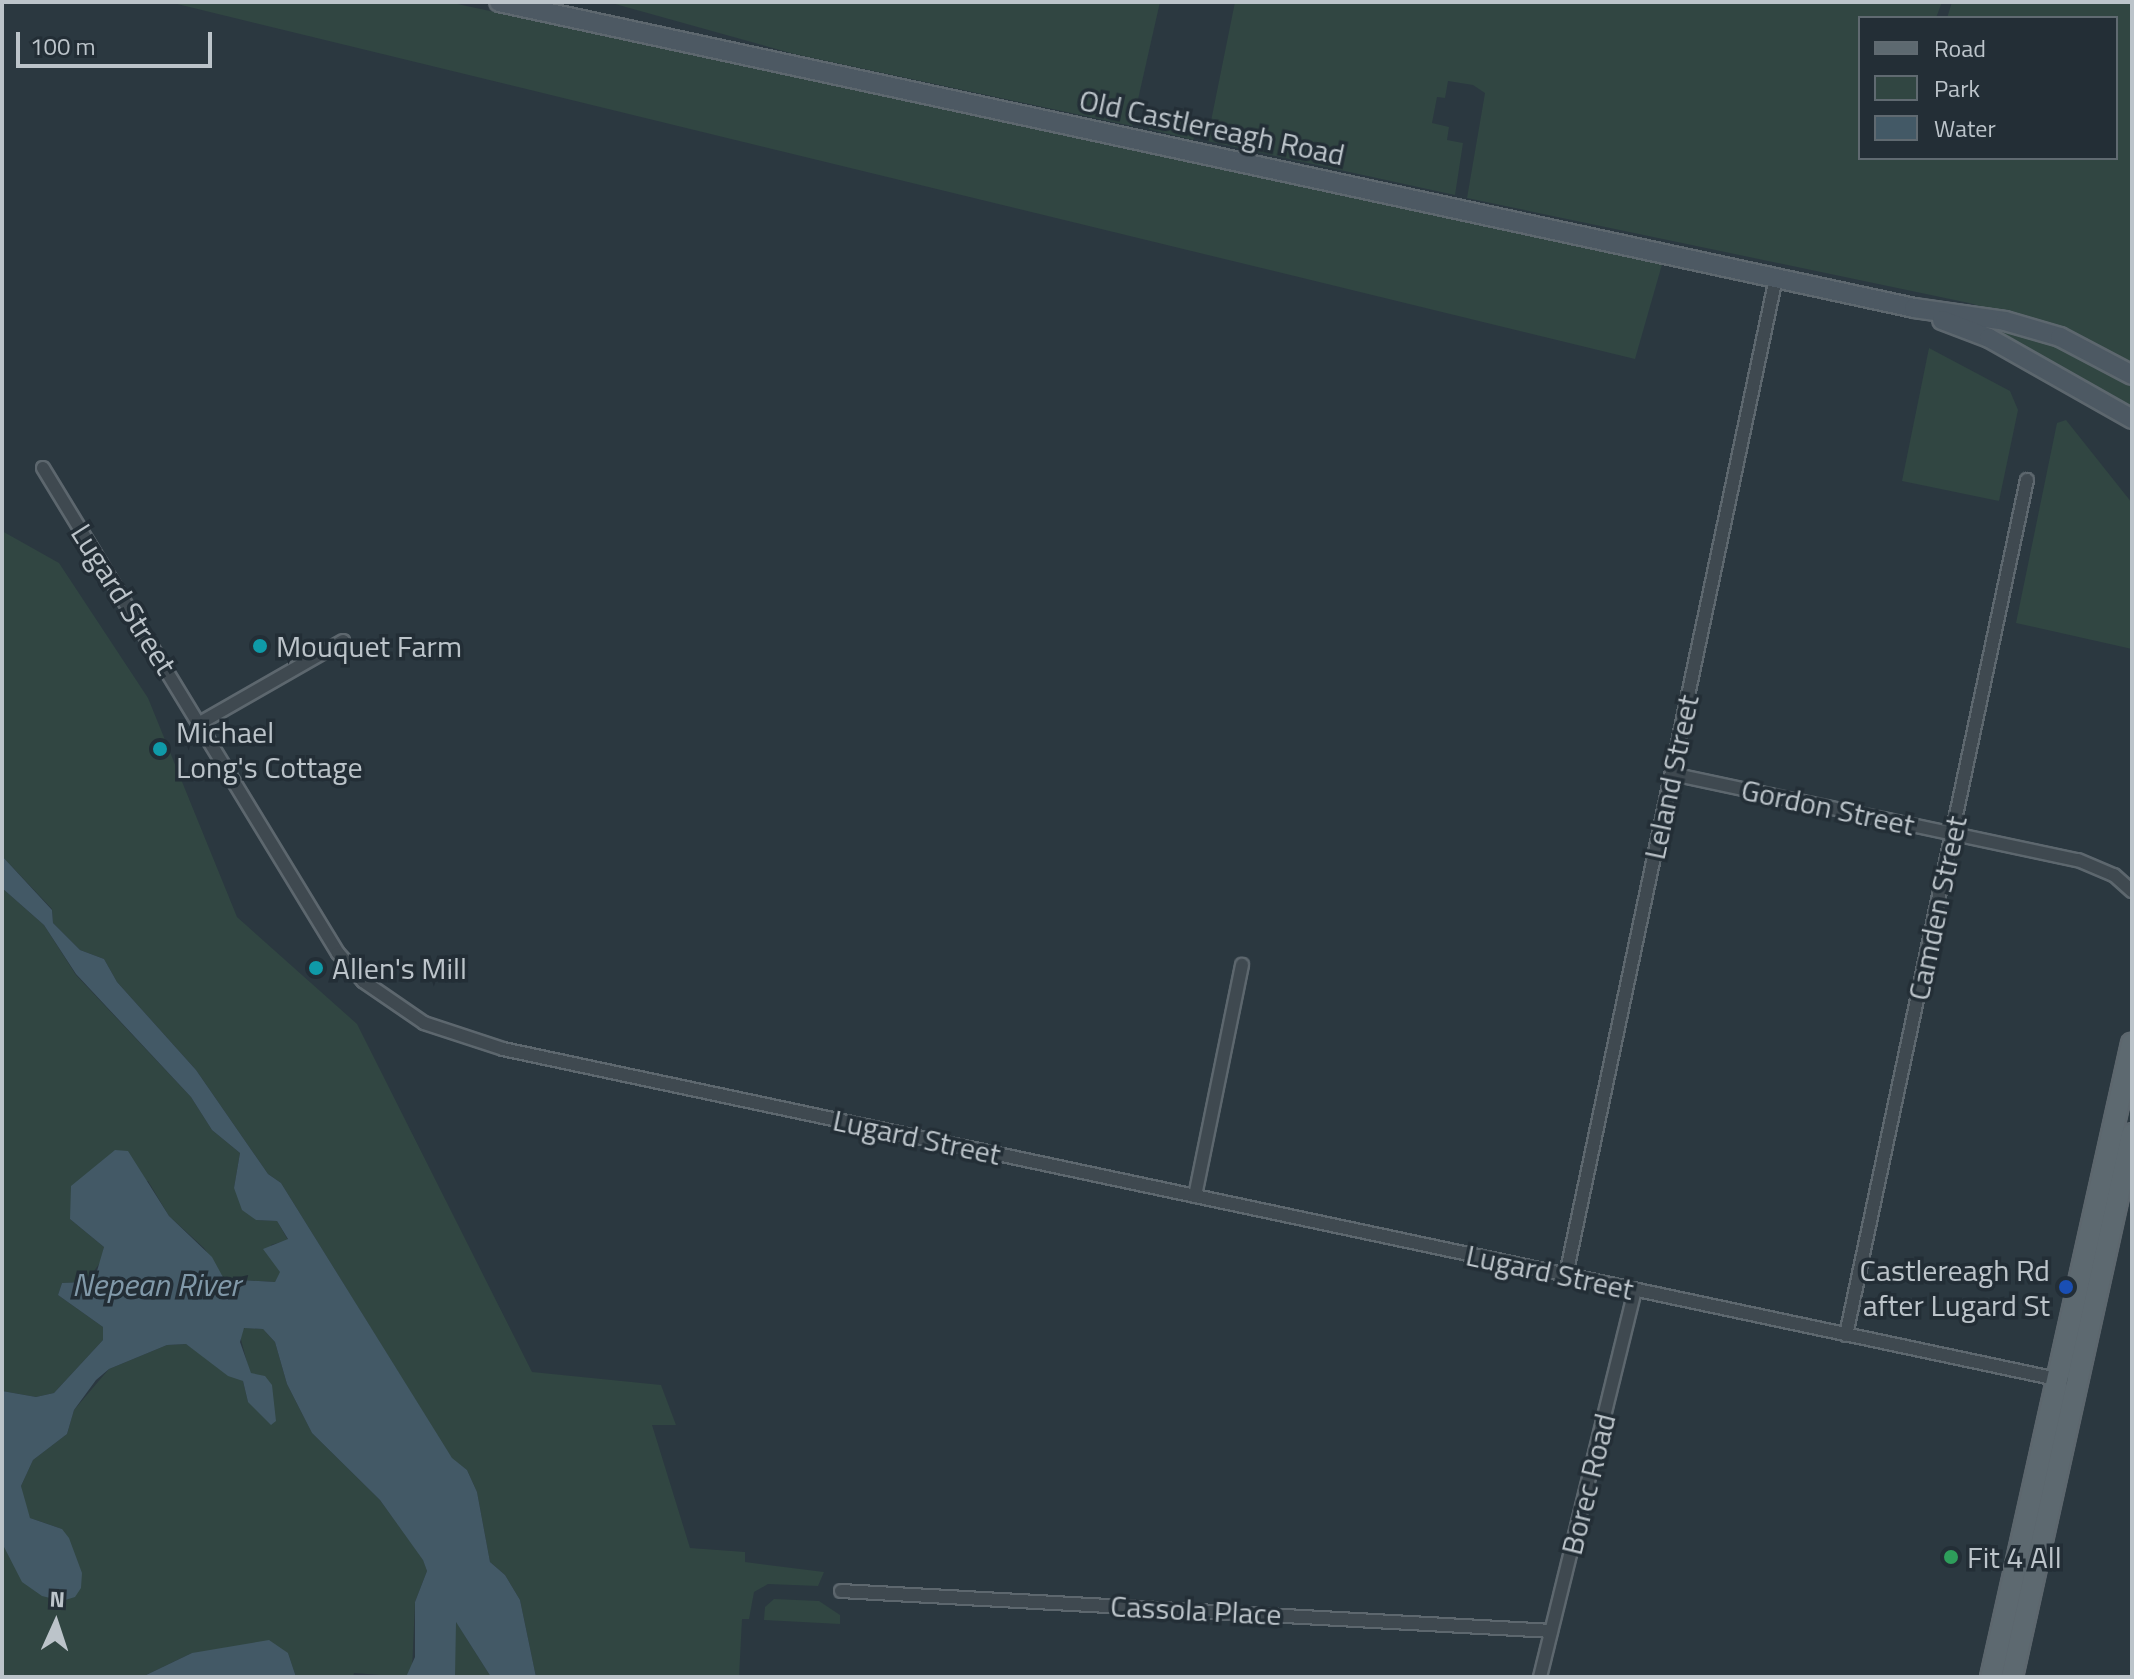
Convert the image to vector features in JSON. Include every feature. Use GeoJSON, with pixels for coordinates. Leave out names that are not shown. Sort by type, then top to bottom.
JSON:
{"type":"FeatureCollection","features":[{"type":"Feature","properties":{"kind":"main road"},"geometry":{"type":"LineString","coordinates":[[2012,1677],[2132,1043]]}},
{"type":"Feature","properties":{"kind":"main road"},"geometry":{"type":"LineString","coordinates":[[1991,1677],[2132,1134]]}},
{"type":"Feature","properties":{"kind":"street","name":"Old Castlereagh Road"},"geometry":{"type":"LineString","coordinates":[[499,2],[1914,308],[2039,330],[2132,375]]}},
{"type":"Feature","properties":{"kind":"street","name":"Leland Street"},"geometry":{"type":"LineString","coordinates":[[1566,1275],[1776,278]]}},
{"type":"Feature","properties":{"kind":"street","name":"Old Castlereagh Road"},"geometry":{"type":"LineString","coordinates":[[1914,308],[1989,338],[2132,419]]}},
{"type":"Feature","properties":{"kind":"street","name":"Lugard Street"},"geometry":{"type":"LineString","coordinates":[[43,468],[338,953],[363,981],[424,1023],[503,1049],[2066,1381]]}},
{"type":"Feature","properties":{"kind":"street","name":"Camden Street"},"geometry":{"type":"LineString","coordinates":[[1846,1335],[2027,480]]}},
{"type":"Feature","properties":{"kind":"street"},"geometry":{"type":"LineString","coordinates":[[200,723],[343,641]]}},
{"type":"Feature","properties":{"kind":"street","name":"Gordon Street"},"geometry":{"type":"LineString","coordinates":[[1672,774],[2078,860],[2114,875],[2132,891]]}},
{"type":"Feature","properties":{"kind":"street"},"geometry":{"type":"LineString","coordinates":[[1195,1196],[1242,965]]}},
{"type":"Feature","properties":{"kind":"street","name":"Borec Road"},"geometry":{"type":"LineString","coordinates":[[1540,1677],[1635,1290]]}},
{"type":"Feature","properties":{"kind":"street","name":"Cassola Place"},"geometry":{"type":"LineString","coordinates":[[841,1591],[1551,1631]]}},
{"type":"Feature","properties":{"kind":"green space"},"geometry":{"type":"Polygon","coordinates":[[[169,2],[448,2],[1663,261],[1635,359],[169,2]]]}},
{"type":"Feature","properties":{"kind":"green space"},"geometry":{"type":"Polygon","coordinates":[[[608,2],[1160,2],[1132,126],[794,54],[608,2]]]}},
{"type":"Feature","properties":{"kind":"green space"},"geometry":{"type":"Polygon","coordinates":[[[1235,2],[1942,2],[1937,16],[1858,16],[1858,160],[2118,160],[2118,16],[1948,16],[1952,2],[2132,2],[2132,362],[2053,326],[1969,303],[1467,198],[1485,93],[1473,85],[1448,81],[1445,98],[1437,97],[1432,123],[1449,127],[1447,140],[1463,143],[1455,195],[1207,141],[1235,2]]]}},
{"type":"Feature","properties":{"kind":"green space"},"geometry":{"type":"Polygon","coordinates":[[[1147,114],[1200,126],[1193,140],[1149,129],[1147,114]]]}},
{"type":"Feature","properties":{"kind":"green space"},"geometry":{"type":"Polygon","coordinates":[[[1997,324],[2051,340],[2132,382],[2132,408],[1993,335],[1997,324]]]}},
{"type":"Feature","properties":{"kind":"green space"},"geometry":{"type":"Polygon","coordinates":[[[1929,348],[2010,391],[2018,410],[1999,501],[1902,481],[1929,348]]]}},
{"type":"Feature","properties":{"kind":"green space"},"geometry":{"type":"Polygon","coordinates":[[[2066,420],[2132,503],[2132,649],[2016,623],[2057,423],[2066,420]]]}},
{"type":"Feature","properties":{"kind":"green space"},"geometry":{"type":"Polygon","coordinates":[[[2,531],[59,563],[148,698],[237,917],[357,1024],[532,1372],[661,1385],[676,1425],[652,1425],[690,1548],[745,1552],[745,1562],[824,1572],[818,1586],[768,1584],[754,1592],[749,1619],[742,1619],[739,1677],[536,1677],[520,1600],[505,1575],[490,1562],[477,1492],[467,1470],[452,1459],[281,1183],[268,1174],[196,1070],[117,982],[104,959],[80,950],[53,923],[52,909],[2,856],[2,531]]]}},
{"type":"Feature","properties":{"kind":"green space"},"geometry":{"type":"Polygon","coordinates":[[[2,888],[44,925],[76,975],[191,1097],[212,1130],[240,1153],[234,1188],[256,1220],[277,1221],[288,1240],[271,1245],[281,1272],[275,1282],[224,1279],[204,1248],[169,1216],[148,1181],[70,1219],[104,1247],[102,1260],[86,1282],[62,1283],[58,1295],[103,1327],[103,1340],[54,1393],[36,1397],[2,1391],[2,888]]]}},
{"type":"Feature","properties":{"kind":"green space"},"geometry":{"type":"Polygon","coordinates":[[[245,1328],[263,1329],[275,1342],[287,1384],[312,1433],[380,1500],[423,1559],[427,1571],[415,1602],[412,1671],[406,1677],[354,1673],[353,1677],[296,1677],[288,1653],[192,1653],[142,1677],[2,1677],[2,1509],[3,1545],[62,1529],[30,1518],[23,1506],[21,1486],[33,1460],[67,1434],[74,1410],[109,1369],[167,1345],[186,1344],[243,1381],[248,1402],[250,1374],[239,1332],[245,1328]]]}},
{"type":"Feature","properties":{"kind":"green space"},"geometry":{"type":"Polygon","coordinates":[[[774,1599],[819,1601],[840,1615],[840,1624],[764,1620],[765,1607],[774,1599]]]}},
{"type":"Feature","properties":{"kind":"green space"},"geometry":{"type":"Polygon","coordinates":[[[455,1620],[491,1677],[455,1677],[455,1620]]]}},
{"type":"Feature","properties":{"kind":"water","name":"Nepean River"},"geometry":{"type":"Polygon","coordinates":[[[2,856],[52,910],[53,923],[80,950],[104,959],[117,982],[196,1070],[268,1174],[281,1183],[452,1458],[467,1470],[477,1492],[490,1562],[505,1575],[520,1600],[536,1677],[491,1677],[456,1622],[455,1677],[406,1677],[415,1657],[415,1602],[427,1571],[423,1560],[380,1500],[312,1433],[287,1384],[275,1342],[263,1329],[244,1328],[240,1342],[251,1373],[265,1376],[272,1385],[276,1421],[271,1425],[248,1402],[243,1381],[228,1376],[186,1344],[167,1345],[109,1369],[96,1380],[74,1410],[67,1434],[33,1460],[21,1486],[30,1518],[62,1529],[69,1538],[82,1573],[81,1588],[75,1597],[62,1601],[42,1596],[22,1582],[3,1545],[2,1391],[36,1397],[54,1393],[103,1340],[103,1327],[58,1295],[62,1283],[86,1282],[97,1271],[104,1247],[70,1219],[71,1186],[115,1150],[128,1151],[169,1216],[212,1257],[224,1279],[275,1282],[280,1272],[263,1249],[288,1239],[277,1221],[256,1220],[242,1210],[234,1188],[240,1153],[212,1130],[191,1097],[76,974],[44,925],[2,888],[2,856]]]}},
{"type":"Feature","properties":{"kind":"water"},"geometry":{"type":"Polygon","coordinates":[[[269,1640],[288,1653],[296,1677],[142,1677],[192,1653],[269,1640]]]}},
{"type":"Feature","properties":{"kind":"place","name":"Mouquet Farm"},"geometry":{"type":"Point","coordinates":[260,646]}},
{"type":"Feature","properties":{"kind":"place","name":"Michael Long's Cottage"},"geometry":{"type":"Point","coordinates":[160,749]}},
{"type":"Feature","properties":{"kind":"place","name":"Allen's Mill"},"geometry":{"type":"Point","coordinates":[316,968]}},
{"type":"Feature","properties":{"kind":"place","name":"Castlereagh Rd after Lugard St"},"geometry":{"type":"Point","coordinates":[2066,1287]}},
{"type":"Feature","properties":{"kind":"place","name":"Fit 4 All"},"geometry":{"type":"Point","coordinates":[1951,1557]}}]}
